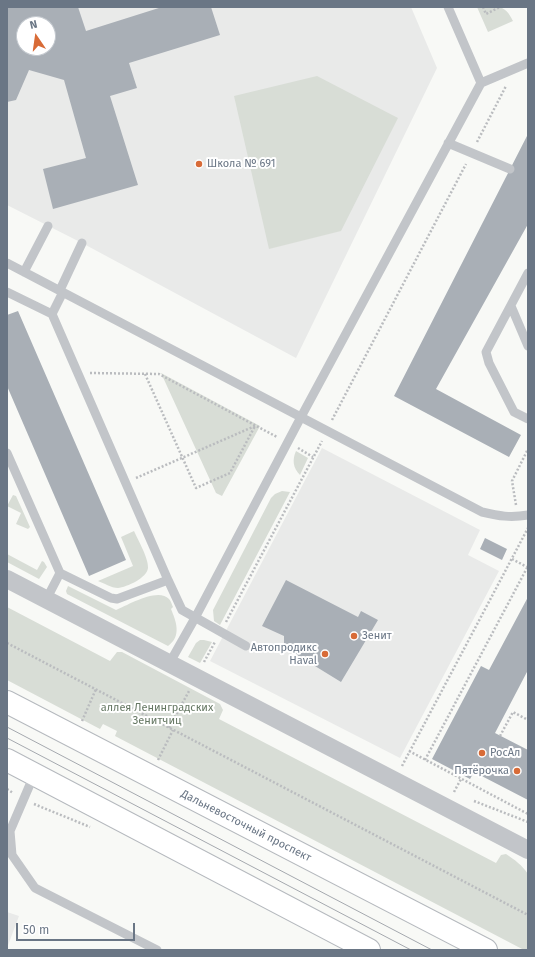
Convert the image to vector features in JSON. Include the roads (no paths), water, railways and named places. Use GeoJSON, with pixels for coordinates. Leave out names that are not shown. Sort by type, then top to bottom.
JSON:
{"type":"FeatureCollection","features":[{"type":"Feature","properties":{"kind":"main road","name":"Дальневосточный проспект"},"geometry":{"type":"LineString","coordinates":[[7,702],[486,950]]}},
{"type":"Feature","properties":{"kind":"main road"},"geometry":{"type":"LineString","coordinates":[[7,760],[369,950]]}},
{"type":"Feature","properties":{"kind":"street"},"geometry":{"type":"LineString","coordinates":[[7,579],[528,850]]}},
{"type":"Feature","properties":{"kind":"lane"},"geometry":{"type":"LineString","coordinates":[[448,7],[481,84]]}},
{"type":"Feature","properties":{"kind":"lane"},"geometry":{"type":"LineString","coordinates":[[169,664],[195,618],[287,442],[481,84],[528,63]]}},
{"type":"Feature","properties":{"kind":"lane"},"geometry":{"type":"LineString","coordinates":[[448,143],[510,169]]}},
{"type":"Feature","properties":{"kind":"lane"},"geometry":{"type":"LineString","coordinates":[[24,272],[48,226]]}},
{"type":"Feature","properties":{"kind":"lane"},"geometry":{"type":"LineString","coordinates":[[52,314],[82,243]]}},
{"type":"Feature","properties":{"kind":"lane"},"geometry":{"type":"LineString","coordinates":[[7,263],[482,512],[502,517],[518,517],[528,514]]}},
{"type":"Feature","properties":{"kind":"lane"},"geometry":{"type":"LineString","coordinates":[[528,273],[486,352],[489,363],[514,412],[528,419]]}},
{"type":"Feature","properties":{"kind":"lane"},"geometry":{"type":"LineString","coordinates":[[7,292],[52,314],[182,610],[246,646]]}},
{"type":"Feature","properties":{"kind":"lane"},"geometry":{"type":"LineString","coordinates":[[511,306],[528,346]]}},
{"type":"Feature","properties":{"kind":"lane"},"geometry":{"type":"LineString","coordinates":[[7,453],[60,573],[110,598],[117,599],[168,580]]}},
{"type":"Feature","properties":{"kind":"lane"},"geometry":{"type":"LineString","coordinates":[[46,600],[60,573]]}},
{"type":"Feature","properties":{"kind":"lane"},"geometry":{"type":"LineString","coordinates":[[34,774],[10,831],[12,855],[35,888],[157,950]]}},
{"type":"Feature","properties":{"kind":"tram line"},"geometry":{"type":"LineString","coordinates":[[7,727],[432,950]]}},
{"type":"Feature","properties":{"kind":"tram line"},"geometry":{"type":"LineString","coordinates":[[7,738],[411,950]]}},
{"type":"Feature","properties":{"kind":"place","name":"Школа № 691"},"geometry":{"type":"Point","coordinates":[199,164]}},
{"type":"Feature","properties":{"kind":"place","name":"Зенит"},"geometry":{"type":"Point","coordinates":[354,636]}},
{"type":"Feature","properties":{"kind":"place","name":"Автопродикс Haval"},"geometry":{"type":"Point","coordinates":[325,654]}},
{"type":"Feature","properties":{"kind":"place","name":"РосАл"},"geometry":{"type":"Point","coordinates":[482,753]}},
{"type":"Feature","properties":{"kind":"place","name":"Пятёрочка"},"geometry":{"type":"Point","coordinates":[517,771]}},
{"type":"Feature","properties":{"kind":"park label","name":"аллея Ленинградских Зенитчиц"},"geometry":{"type":"Point","coordinates":[157,714]}}]}
